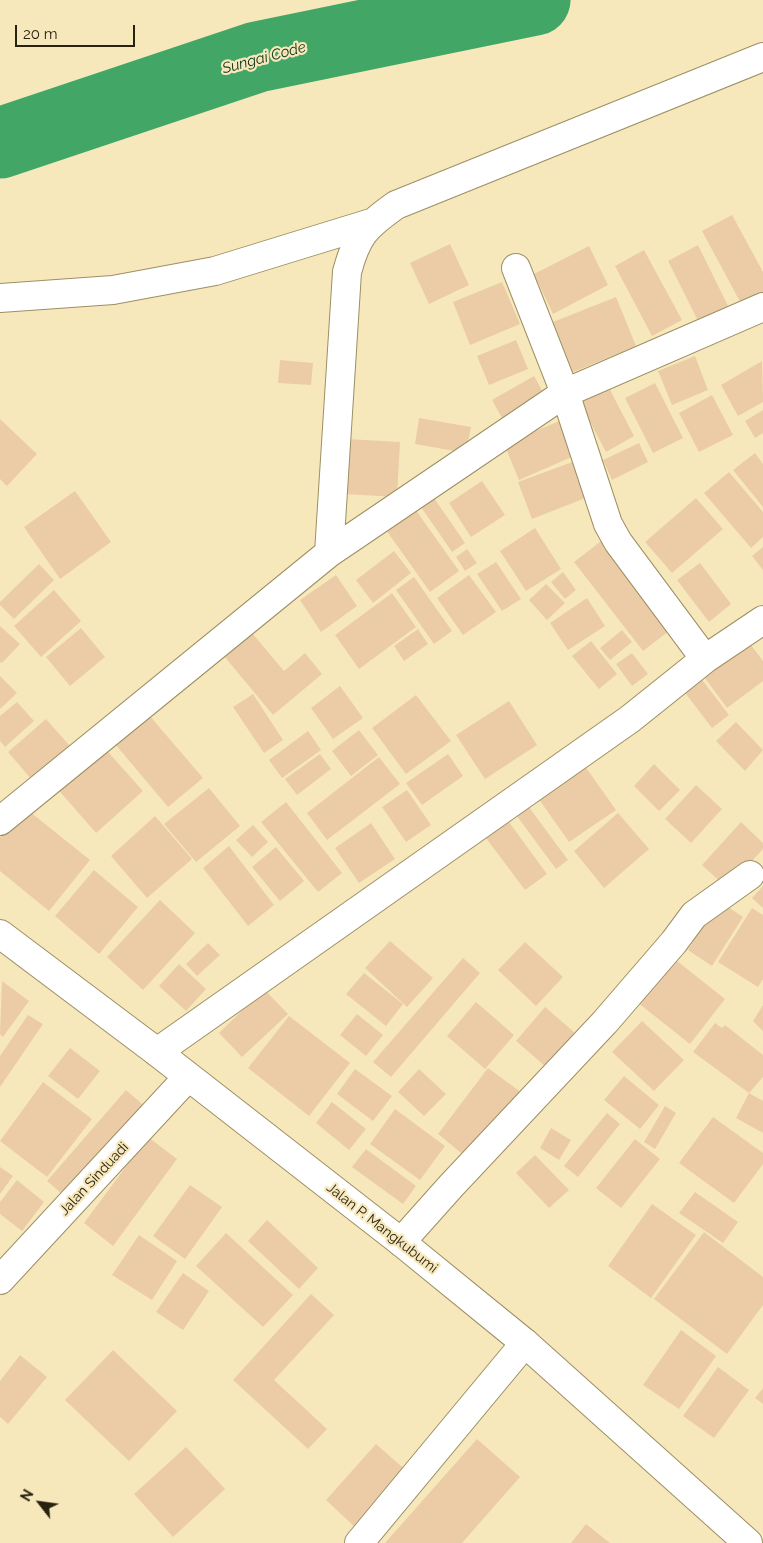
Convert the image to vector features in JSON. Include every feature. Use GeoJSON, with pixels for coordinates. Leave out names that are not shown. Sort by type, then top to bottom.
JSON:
{"type":"FeatureCollection","features":[{"type":"Feature","properties":{"kind":"street"},"geometry":{"type":"LineString","coordinates":[[329,553],[347,272],[355,244],[371,223],[396,205],[763,58]]}},
{"type":"Feature","properties":{"kind":"street"},"geometry":{"type":"LineString","coordinates":[[0,298],[113,290],[215,271],[371,223]]}},
{"type":"Feature","properties":{"kind":"street"},"geometry":{"type":"LineString","coordinates":[[516,268],[564,393],[608,524],[618,542],[705,659]]}},
{"type":"Feature","properties":{"kind":"street"},"geometry":{"type":"LineString","coordinates":[[0,821],[329,553],[564,393],[763,308]]}},
{"type":"Feature","properties":{"kind":"street"},"geometry":{"type":"LineString","coordinates":[[157,1052],[630,719],[705,659],[763,620]]}},
{"type":"Feature","properties":{"kind":"street"},"geometry":{"type":"LineString","coordinates":[[401,1242],[450,1186],[605,1022],[674,942],[694,915],[750,875]]}},
{"type":"Feature","properties":{"kind":"street","name":"Jalan P. Mangkubumi"},"geometry":{"type":"LineString","coordinates":[[0,934],[157,1052],[401,1242],[525,1343],[748,1543]]}},
{"type":"Feature","properties":{"kind":"street","name":"Jalan Sinduadi"},"geometry":{"type":"LineString","coordinates":[[0,1280],[188,1078]]}},
{"type":"Feature","properties":{"kind":"street"},"geometry":{"type":"LineString","coordinates":[[359,1543],[525,1343]]}},
{"type":"Feature","properties":{"kind":"building"},"geometry":{"type":"Polygon","coordinates":[[[732,215],[763,272],[763,302],[745,311],[702,231],[732,215]]]}},
{"type":"Feature","properties":{"kind":"building"},"geometry":{"type":"Polygon","coordinates":[[[450,244],[469,285],[429,304],[410,263],[450,244]]]}},
{"type":"Feature","properties":{"kind":"building"},"geometry":{"type":"Polygon","coordinates":[[[698,245],[728,306],[698,321],[668,261],[698,245]]]}},
{"type":"Feature","properties":{"kind":"building"},"geometry":{"type":"Polygon","coordinates":[[[589,246],[608,285],[553,314],[534,274],[589,246]]]}},
{"type":"Feature","properties":{"kind":"building"},"geometry":{"type":"Polygon","coordinates":[[[644,250],[682,320],[652,336],[615,266],[644,250]]]}},
{"type":"Feature","properties":{"kind":"building"},"geometry":{"type":"Polygon","coordinates":[[[502,282],[520,324],[470,345],[453,302],[502,282]]]}},
{"type":"Feature","properties":{"kind":"building"},"geometry":{"type":"Polygon","coordinates":[[[616,297],[636,346],[573,372],[553,322],[616,297]]]}},
{"type":"Feature","properties":{"kind":"building"},"geometry":{"type":"Polygon","coordinates":[[[516,340],[528,369],[489,385],[477,356],[516,340]]]}},
{"type":"Feature","properties":{"kind":"building"},"geometry":{"type":"Polygon","coordinates":[[[695,356],[708,390],[672,405],[658,371],[695,356]]]}},
{"type":"Feature","properties":{"kind":"building"},"geometry":{"type":"Polygon","coordinates":[[[280,360],[313,363],[311,385],[278,383],[280,360]]]}},
{"type":"Feature","properties":{"kind":"building"},"geometry":{"type":"Polygon","coordinates":[[[762,361],[763,402],[738,416],[721,385],[762,361]]]}},
{"type":"Feature","properties":{"kind":"building"},"geometry":{"type":"Polygon","coordinates":[[[534,376],[544,394],[502,418],[492,400],[534,376]]]}},
{"type":"Feature","properties":{"kind":"building"},"geometry":{"type":"Polygon","coordinates":[[[655,383],[683,438],[653,453],[625,398],[655,383]]]}},
{"type":"Feature","properties":{"kind":"building"},"geometry":{"type":"Polygon","coordinates":[[[608,386],[634,436],[606,452],[579,401],[608,386]]]}},
{"type":"Feature","properties":{"kind":"building"},"geometry":{"type":"Polygon","coordinates":[[[712,395],[733,435],[699,452],[679,413],[712,395]]]}},
{"type":"Feature","properties":{"kind":"building"},"geometry":{"type":"Polygon","coordinates":[[[763,410],[763,433],[755,438],[745,421],[763,410]]]}},
{"type":"Feature","properties":{"kind":"building"},"geometry":{"type":"Polygon","coordinates":[[[419,418],[471,427],[466,453],[415,444],[419,418]]]}},
{"type":"Feature","properties":{"kind":"building"},"geometry":{"type":"Polygon","coordinates":[[[0,419],[37,454],[7,486],[0,479],[0,419]]]}},
{"type":"Feature","properties":{"kind":"building"},"geometry":{"type":"Polygon","coordinates":[[[562,420],[576,455],[519,480],[504,444],[562,420]]]}},
{"type":"Feature","properties":{"kind":"building"},"geometry":{"type":"Polygon","coordinates":[[[347,439],[400,442],[397,497],[344,494],[347,439]]]}},
{"type":"Feature","properties":{"kind":"building"},"geometry":{"type":"Polygon","coordinates":[[[639,443],[648,462],[612,480],[603,460],[639,443]]]}},
{"type":"Feature","properties":{"kind":"building"},"geometry":{"type":"Polygon","coordinates":[[[755,453],[763,464],[763,507],[733,470],[755,453]]]}},
{"type":"Feature","properties":{"kind":"building"},"geometry":{"type":"Polygon","coordinates":[[[575,461],[588,497],[532,519],[518,482],[575,461]]]}},
{"type":"Feature","properties":{"kind":"building"},"geometry":{"type":"Polygon","coordinates":[[[729,472],[763,512],[763,537],[751,548],[704,493],[729,472]]]}},
{"type":"Feature","properties":{"kind":"building"},"geometry":{"type":"Polygon","coordinates":[[[482,481],[505,515],[471,537],[449,503],[482,481]]]}},
{"type":"Feature","properties":{"kind":"building"},"geometry":{"type":"Polygon","coordinates":[[[75,491],[111,542],[60,579],[24,527],[75,491]]]}},
{"type":"Feature","properties":{"kind":"building"},"geometry":{"type":"Polygon","coordinates":[[[434,498],[465,543],[452,552],[421,507],[434,498]]]}},
{"type":"Feature","properties":{"kind":"building"},"geometry":{"type":"Polygon","coordinates":[[[696,498],[723,529],[672,573],[645,542],[696,498]]]}},
{"type":"Feature","properties":{"kind":"building"},"geometry":{"type":"Polygon","coordinates":[[[415,509],[459,571],[430,592],[386,530],[415,509]]]}},
{"type":"Feature","properties":{"kind":"building"},"geometry":{"type":"Polygon","coordinates":[[[535,528],[561,569],[526,591],[500,551],[535,528]]]}},
{"type":"Feature","properties":{"kind":"building"},"geometry":{"type":"Polygon","coordinates":[[[609,535],[678,624],[643,651],[574,562],[609,535]]]}},
{"type":"Feature","properties":{"kind":"building"},"geometry":{"type":"Polygon","coordinates":[[[763,547],[763,570],[752,556],[763,547]]]}},
{"type":"Feature","properties":{"kind":"building"},"geometry":{"type":"Polygon","coordinates":[[[467,549],[477,563],[465,571],[456,557],[467,549]]]}},
{"type":"Feature","properties":{"kind":"building"},"geometry":{"type":"Polygon","coordinates":[[[394,551],[411,573],[373,603],[356,580],[394,551]]]}},
{"type":"Feature","properties":{"kind":"building"},"geometry":{"type":"Polygon","coordinates":[[[496,562],[521,599],[502,611],[477,574],[496,562]]]}},
{"type":"Feature","properties":{"kind":"building"},"geometry":{"type":"Polygon","coordinates":[[[700,563],[731,604],[709,622],[677,580],[700,563]]]}},
{"type":"Feature","properties":{"kind":"building"},"geometry":{"type":"Polygon","coordinates":[[[39,564],[54,580],[14,619],[0,605],[0,602],[39,564]]]}},
{"type":"Feature","properties":{"kind":"building"},"geometry":{"type":"Polygon","coordinates":[[[563,572],[576,590],[565,599],[551,582],[563,572]]]}},
{"type":"Feature","properties":{"kind":"building"},"geometry":{"type":"Polygon","coordinates":[[[336,575],[357,606],[321,632],[300,600],[336,575]]]}},
{"type":"Feature","properties":{"kind":"building"},"geometry":{"type":"Polygon","coordinates":[[[469,575],[496,612],[463,635],[437,598],[469,575]]]}},
{"type":"Feature","properties":{"kind":"building"},"geometry":{"type":"Polygon","coordinates":[[[414,577],[452,631],[434,644],[396,590],[414,577]]]}},
{"type":"Feature","properties":{"kind":"building"},"geometry":{"type":"Polygon","coordinates":[[[546,584],[565,603],[547,620],[529,600],[546,584]]]}},
{"type":"Feature","properties":{"kind":"building"},"geometry":{"type":"Polygon","coordinates":[[[54,590],[81,621],[41,657],[14,626],[54,590]]]}},
{"type":"Feature","properties":{"kind":"building"},"geometry":{"type":"Polygon","coordinates":[[[392,593],[416,627],[359,669],[335,635],[392,593]]]}},
{"type":"Feature","properties":{"kind":"building"},"geometry":{"type":"Polygon","coordinates":[[[587,598],[605,626],[568,650],[550,623],[587,598]]]}},
{"type":"Feature","properties":{"kind":"building"},"geometry":{"type":"Polygon","coordinates":[[[0,626],[20,644],[2,663],[0,662],[0,626]]]}},
{"type":"Feature","properties":{"kind":"building"},"geometry":{"type":"Polygon","coordinates":[[[81,628],[105,657],[70,686],[46,657],[81,628]]]}},
{"type":"Feature","properties":{"kind":"building"},"geometry":{"type":"Polygon","coordinates":[[[418,629],[428,644],[404,661],[394,646],[418,629]]]}},
{"type":"Feature","properties":{"kind":"building"},"geometry":{"type":"Polygon","coordinates":[[[622,630],[632,642],[610,660],[600,648],[622,630]]]}},
{"type":"Feature","properties":{"kind":"building"},"geometry":{"type":"Polygon","coordinates":[[[252,633],[284,671],[305,653],[322,674],[273,715],[224,656],[252,633]]]}},
{"type":"Feature","properties":{"kind":"building"},"geometry":{"type":"Polygon","coordinates":[[[591,641],[617,674],[599,689],[572,656],[591,641]]]}},
{"type":"Feature","properties":{"kind":"building"},"geometry":{"type":"Polygon","coordinates":[[[748,641],[763,661],[763,681],[727,708],[702,674],[748,641]]]}},
{"type":"Feature","properties":{"kind":"building"},"geometry":{"type":"Polygon","coordinates":[[[632,653],[648,674],[632,686],[616,664],[632,653]]]}},
{"type":"Feature","properties":{"kind":"building"},"geometry":{"type":"Polygon","coordinates":[[[0,676],[17,693],[0,709],[0,676]]]}},
{"type":"Feature","properties":{"kind":"building"},"geometry":{"type":"Polygon","coordinates":[[[700,677],[729,715],[712,728],[683,690],[700,677]]]}},
{"type":"Feature","properties":{"kind":"building"},"geometry":{"type":"Polygon","coordinates":[[[340,686],[363,718],[333,739],[311,708],[340,686]]]}},
{"type":"Feature","properties":{"kind":"building"},"geometry":{"type":"Polygon","coordinates":[[[253,694],[283,740],[264,753],[233,707],[253,694]]]}},
{"type":"Feature","properties":{"kind":"building"},"geometry":{"type":"Polygon","coordinates":[[[416,695],[451,741],[406,774],[372,728],[416,695]]]}},
{"type":"Feature","properties":{"kind":"building"},"geometry":{"type":"Polygon","coordinates":[[[509,701],[537,745],[485,779],[456,735],[509,701]]]}},
{"type":"Feature","properties":{"kind":"building"},"geometry":{"type":"Polygon","coordinates":[[[17,702],[34,721],[5,747],[0,741],[0,716],[17,702]]]}},
{"type":"Feature","properties":{"kind":"building"},"geometry":{"type":"Polygon","coordinates":[[[149,715],[203,778],[168,807],[115,744],[149,715]]]}},
{"type":"Feature","properties":{"kind":"building"},"geometry":{"type":"Polygon","coordinates":[[[46,719],[70,746],[32,780],[8,752],[46,719]]]}},
{"type":"Feature","properties":{"kind":"building"},"geometry":{"type":"Polygon","coordinates":[[[736,722],[763,750],[745,771],[716,741],[736,722]]]}},
{"type":"Feature","properties":{"kind":"building"},"geometry":{"type":"Polygon","coordinates":[[[359,730],[378,755],[351,776],[332,751],[359,730]]]}},
{"type":"Feature","properties":{"kind":"building"},"geometry":{"type":"Polygon","coordinates":[[[308,731],[321,750],[282,778],[269,760],[308,731]]]}},
{"type":"Feature","properties":{"kind":"building"},"geometry":{"type":"Polygon","coordinates":[[[101,744],[143,791],[96,833],[55,786],[101,744]]]}},
{"type":"Feature","properties":{"kind":"building"},"geometry":{"type":"Polygon","coordinates":[[[320,754],[331,769],[297,795],[285,779],[320,754]]]}},
{"type":"Feature","properties":{"kind":"building"},"geometry":{"type":"Polygon","coordinates":[[[448,754],[463,776],[422,805],[406,783],[448,754]]]}},
{"type":"Feature","properties":{"kind":"building"},"geometry":{"type":"Polygon","coordinates":[[[379,757],[400,784],[327,840],[307,813],[379,757]]]}},
{"type":"Feature","properties":{"kind":"building"},"geometry":{"type":"Polygon","coordinates":[[[582,762],[616,810],[569,842],[536,795],[582,762]]]}},
{"type":"Feature","properties":{"kind":"building"},"geometry":{"type":"Polygon","coordinates":[[[654,764],[680,790],[659,811],[634,786],[654,764]]]}},
{"type":"Feature","properties":{"kind":"building"},"geometry":{"type":"Polygon","coordinates":[[[696,785],[722,809],[691,843],[665,819],[696,785]]]}},
{"type":"Feature","properties":{"kind":"building"},"geometry":{"type":"Polygon","coordinates":[[[209,788],[240,826],[196,862],[164,824],[209,788]]]}},
{"type":"Feature","properties":{"kind":"building"},"geometry":{"type":"Polygon","coordinates":[[[407,790],[431,825],[406,842],[382,807],[407,790]]]}},
{"type":"Feature","properties":{"kind":"building"},"geometry":{"type":"Polygon","coordinates":[[[523,799],[568,860],[556,869],[511,808],[523,799]]]}},
{"type":"Feature","properties":{"kind":"building"},"geometry":{"type":"Polygon","coordinates":[[[286,802],[342,873],[318,892],[261,822],[286,802]]]}},
{"type":"Feature","properties":{"kind":"building"},"geometry":{"type":"Polygon","coordinates":[[[24,807],[90,860],[49,911],[0,871],[0,837],[24,807]]]}},
{"type":"Feature","properties":{"kind":"building"},"geometry":{"type":"Polygon","coordinates":[[[618,813],[649,849],[604,888],[574,851],[618,813]]]}},
{"type":"Feature","properties":{"kind":"building"},"geometry":{"type":"Polygon","coordinates":[[[503,814],[547,874],[525,890],[480,830],[503,814]]]}},
{"type":"Feature","properties":{"kind":"building"},"geometry":{"type":"Polygon","coordinates":[[[155,816],[192,859],[147,898],[111,856],[155,816]]]}},
{"type":"Feature","properties":{"kind":"building"},"geometry":{"type":"Polygon","coordinates":[[[741,822],[763,843],[763,849],[727,888],[702,865],[741,822]]]}},
{"type":"Feature","properties":{"kind":"building"},"geometry":{"type":"Polygon","coordinates":[[[371,823],[395,859],[359,883],[335,848],[371,823]]]}},
{"type":"Feature","properties":{"kind":"building"},"geometry":{"type":"Polygon","coordinates":[[[253,825],[268,842],[252,857],[236,840],[253,825]]]}},
{"type":"Feature","properties":{"kind":"building"},"geometry":{"type":"Polygon","coordinates":[[[229,846],[274,905],[248,926],[203,868],[229,846]]]}},
{"type":"Feature","properties":{"kind":"building"},"geometry":{"type":"Polygon","coordinates":[[[276,847],[304,881],[280,901],[252,867],[276,847]]]}},
{"type":"Feature","properties":{"kind":"building"},"geometry":{"type":"Polygon","coordinates":[[[94,870],[138,907],[99,954],[55,916],[94,870]]]}},
{"type":"Feature","properties":{"kind":"building"},"geometry":{"type":"Polygon","coordinates":[[[763,886],[763,908],[752,898],[763,886]]]}},
{"type":"Feature","properties":{"kind":"building"},"geometry":{"type":"Polygon","coordinates":[[[160,900],[195,933],[143,990],[107,957],[160,900]]]}},
{"type":"Feature","properties":{"kind":"building"},"geometry":{"type":"Polygon","coordinates":[[[719,901],[743,917],[712,966],[688,950],[719,901]]]}},
{"type":"Feature","properties":{"kind":"building"},"geometry":{"type":"Polygon","coordinates":[[[752,908],[763,915],[763,979],[758,987],[718,962],[752,908]]]}},
{"type":"Feature","properties":{"kind":"building"},"geometry":{"type":"Polygon","coordinates":[[[390,941],[433,978],[407,1007],[365,968],[390,941]]]}},
{"type":"Feature","properties":{"kind":"building"},"geometry":{"type":"Polygon","coordinates":[[[525,942],[563,977],[536,1006],[498,970],[525,942]]]}},
{"type":"Feature","properties":{"kind":"building"},"geometry":{"type":"Polygon","coordinates":[[[208,943],[220,955],[197,976],[186,964],[208,943]]]}},
{"type":"Feature","properties":{"kind":"building"},"geometry":{"type":"Polygon","coordinates":[[[672,957],[725,999],[690,1044],[637,1002],[672,957]]]}},
{"type":"Feature","properties":{"kind":"building"},"geometry":{"type":"Polygon","coordinates":[[[463,958],[480,973],[391,1077],[373,1062],[463,958]]]}},
{"type":"Feature","properties":{"kind":"building"},"geometry":{"type":"Polygon","coordinates":[[[179,964],[206,989],[186,1011],[159,986],[179,964]]]}},
{"type":"Feature","properties":{"kind":"building"},"geometry":{"type":"Polygon","coordinates":[[[364,973],[403,1004],[386,1026],[346,994],[364,973]]]}},
{"type":"Feature","properties":{"kind":"building"},"geometry":{"type":"Polygon","coordinates":[[[2,981],[29,1001],[3,1037],[0,1034],[2,981]]]}},
{"type":"Feature","properties":{"kind":"building"},"geometry":{"type":"Polygon","coordinates":[[[264,989],[288,1014],[242,1057],[219,1033],[264,989]]]}},
{"type":"Feature","properties":{"kind":"building"},"geometry":{"type":"Polygon","coordinates":[[[476,1002],[514,1035],[485,1069],[447,1036],[476,1002]]]}},
{"type":"Feature","properties":{"kind":"building"},"geometry":{"type":"Polygon","coordinates":[[[763,1005],[763,1031],[753,1021],[763,1005]]]}},
{"type":"Feature","properties":{"kind":"building"},"geometry":{"type":"Polygon","coordinates":[[[545,1007],[582,1039],[553,1073],[516,1041],[545,1007]]]}},
{"type":"Feature","properties":{"kind":"building"},"geometry":{"type":"Polygon","coordinates":[[[357,1014],[383,1035],[366,1056],[340,1035],[357,1014]]]}},
{"type":"Feature","properties":{"kind":"building"},"geometry":{"type":"Polygon","coordinates":[[[28,1015],[43,1024],[0,1087],[0,1056],[28,1015]]]}},
{"type":"Feature","properties":{"kind":"building"},"geometry":{"type":"Polygon","coordinates":[[[289,1016],[350,1063],[309,1116],[248,1068],[289,1016]]]}},
{"type":"Feature","properties":{"kind":"building"},"geometry":{"type":"Polygon","coordinates":[[[642,1021],[684,1060],[654,1091],[612,1052],[642,1021]]]}},
{"type":"Feature","properties":{"kind":"building"},"geometry":{"type":"Polygon","coordinates":[[[715,1023],[722,1028],[725,1025],[763,1055],[763,1077],[749,1093],[693,1052],[715,1023]]]}},
{"type":"Feature","properties":{"kind":"building"},"geometry":{"type":"Polygon","coordinates":[[[70,1048],[100,1071],[78,1099],[48,1076],[70,1048]]]}},
{"type":"Feature","properties":{"kind":"building"},"geometry":{"type":"Polygon","coordinates":[[[488,1068],[522,1093],[471,1161],[438,1134],[488,1068]]]}},
{"type":"Feature","properties":{"kind":"building"},"geometry":{"type":"Polygon","coordinates":[[[355,1069],[392,1096],[373,1121],[337,1094],[355,1069]]]}},
{"type":"Feature","properties":{"kind":"building"},"geometry":{"type":"Polygon","coordinates":[[[419,1069],[446,1094],[424,1116],[398,1092],[419,1069]]]}},
{"type":"Feature","properties":{"kind":"building"},"geometry":{"type":"Polygon","coordinates":[[[624,1076],[659,1105],[640,1129],[604,1100],[624,1076]]]}},
{"type":"Feature","properties":{"kind":"building"},"geometry":{"type":"Polygon","coordinates":[[[43,1082],[92,1119],[47,1177],[0,1141],[43,1082]]]}},
{"type":"Feature","properties":{"kind":"building"},"geometry":{"type":"Polygon","coordinates":[[[126,1090],[148,1109],[69,1200],[47,1181],[126,1090]]]}},
{"type":"Feature","properties":{"kind":"building"},"geometry":{"type":"Polygon","coordinates":[[[749,1093],[763,1101],[763,1133],[736,1118],[749,1093]]]}},
{"type":"Feature","properties":{"kind":"building"},"geometry":{"type":"Polygon","coordinates":[[[332,1102],[366,1129],[349,1150],[316,1123],[332,1102]]]}},
{"type":"Feature","properties":{"kind":"building"},"geometry":{"type":"Polygon","coordinates":[[[665,1106],[676,1113],[655,1149],[644,1142],[665,1106]]]}},
{"type":"Feature","properties":{"kind":"building"},"geometry":{"type":"Polygon","coordinates":[[[395,1109],[445,1146],[420,1180],[370,1144],[395,1109]]]}},
{"type":"Feature","properties":{"kind":"building"},"geometry":{"type":"Polygon","coordinates":[[[607,1113],[620,1124],[578,1177],[564,1166],[607,1113]]]}},
{"type":"Feature","properties":{"kind":"building"},"geometry":{"type":"Polygon","coordinates":[[[713,1117],[763,1153],[763,1164],[734,1203],[679,1163],[713,1117]]]}},
{"type":"Feature","properties":{"kind":"building"},"geometry":{"type":"Polygon","coordinates":[[[551,1128],[571,1140],[559,1160],[540,1148],[551,1128]]]}},
{"type":"Feature","properties":{"kind":"building"},"geometry":{"type":"Polygon","coordinates":[[[148,1137],[177,1159],[113,1246],[84,1223],[148,1137]]]}},
{"type":"Feature","properties":{"kind":"building"},"geometry":{"type":"Polygon","coordinates":[[[635,1139],[660,1159],[621,1208],[596,1188],[635,1139]]]}},
{"type":"Feature","properties":{"kind":"building"},"geometry":{"type":"Polygon","coordinates":[[[366,1149],[416,1186],[403,1204],[352,1167],[366,1149]]]}},
{"type":"Feature","properties":{"kind":"building"},"geometry":{"type":"Polygon","coordinates":[[[535,1155],[569,1190],[549,1208],[516,1173],[535,1155]]]}},
{"type":"Feature","properties":{"kind":"building"},"geometry":{"type":"Polygon","coordinates":[[[0,1167],[13,1176],[0,1194],[0,1167]]]}},
{"type":"Feature","properties":{"kind":"building"},"geometry":{"type":"Polygon","coordinates":[[[17,1180],[44,1202],[22,1231],[0,1214],[0,1202],[17,1180]]]}},
{"type":"Feature","properties":{"kind":"building"},"geometry":{"type":"Polygon","coordinates":[[[190,1185],[222,1207],[185,1259],[153,1236],[190,1185]]]}},
{"type":"Feature","properties":{"kind":"building"},"geometry":{"type":"Polygon","coordinates":[[[695,1192],[738,1222],[723,1243],[679,1213],[695,1192]]]}},
{"type":"Feature","properties":{"kind":"building"},"geometry":{"type":"Polygon","coordinates":[[[652,1204],[696,1235],[651,1298],[608,1266],[652,1204]]]}},
{"type":"Feature","properties":{"kind":"building"},"geometry":{"type":"Polygon","coordinates":[[[267,1220],[318,1268],[299,1289],[248,1241],[267,1220]]]}},
{"type":"Feature","properties":{"kind":"building"},"geometry":{"type":"Polygon","coordinates":[[[704,1232],[763,1277],[763,1305],[727,1354],[654,1299],[704,1232]]]}},
{"type":"Feature","properties":{"kind":"building"},"geometry":{"type":"Polygon","coordinates":[[[226,1233],[293,1295],[263,1327],[196,1266],[226,1233]]]}},
{"type":"Feature","properties":{"kind":"building"},"geometry":{"type":"Polygon","coordinates":[[[139,1235],[177,1261],[152,1300],[112,1275],[139,1235]]]}},
{"type":"Feature","properties":{"kind":"building"},"geometry":{"type":"Polygon","coordinates":[[[183,1273],[209,1291],[183,1330],[156,1312],[183,1273]]]}},
{"type":"Feature","properties":{"kind":"building"},"geometry":{"type":"Polygon","coordinates":[[[311,1294],[334,1315],[274,1380],[327,1429],[308,1449],[233,1380],[311,1294]]]}},
{"type":"Feature","properties":{"kind":"building"},"geometry":{"type":"Polygon","coordinates":[[[681,1330],[716,1356],[679,1409],[643,1385],[681,1330]]]}},
{"type":"Feature","properties":{"kind":"building"},"geometry":{"type":"Polygon","coordinates":[[[113,1350],[177,1411],[129,1461],[65,1400],[113,1350]]]}},
{"type":"Feature","properties":{"kind":"building"},"geometry":{"type":"Polygon","coordinates":[[[20,1355],[47,1377],[8,1424],[0,1417],[0,1381],[20,1355]]]}},
{"type":"Feature","properties":{"kind":"building"},"geometry":{"type":"Polygon","coordinates":[[[718,1367],[749,1390],[714,1438],[683,1416],[718,1367]]]}},
{"type":"Feature","properties":{"kind":"building"},"geometry":{"type":"Polygon","coordinates":[[[763,1388],[763,1404],[755,1398],[763,1388]]]}},
{"type":"Feature","properties":{"kind":"building"},"geometry":{"type":"Polygon","coordinates":[[[477,1439],[520,1477],[462,1543],[385,1543],[477,1439]]]}},
{"type":"Feature","properties":{"kind":"building"},"geometry":{"type":"Polygon","coordinates":[[[376,1444],[409,1473],[358,1530],[326,1500],[376,1444]]]}},
{"type":"Feature","properties":{"kind":"building"},"geometry":{"type":"Polygon","coordinates":[[[186,1447],[225,1489],[173,1537],[134,1494],[186,1447]]]}},
{"type":"Feature","properties":{"kind":"building"},"geometry":{"type":"Polygon","coordinates":[[[586,1524],[610,1543],[571,1543],[586,1524]]]}},
{"type":"Feature","properties":{"kind":"waterway","name":"Sungai Code"},"geometry":{"type":"LineString","coordinates":[[0,143],[257,57],[535,0]]}}]}
